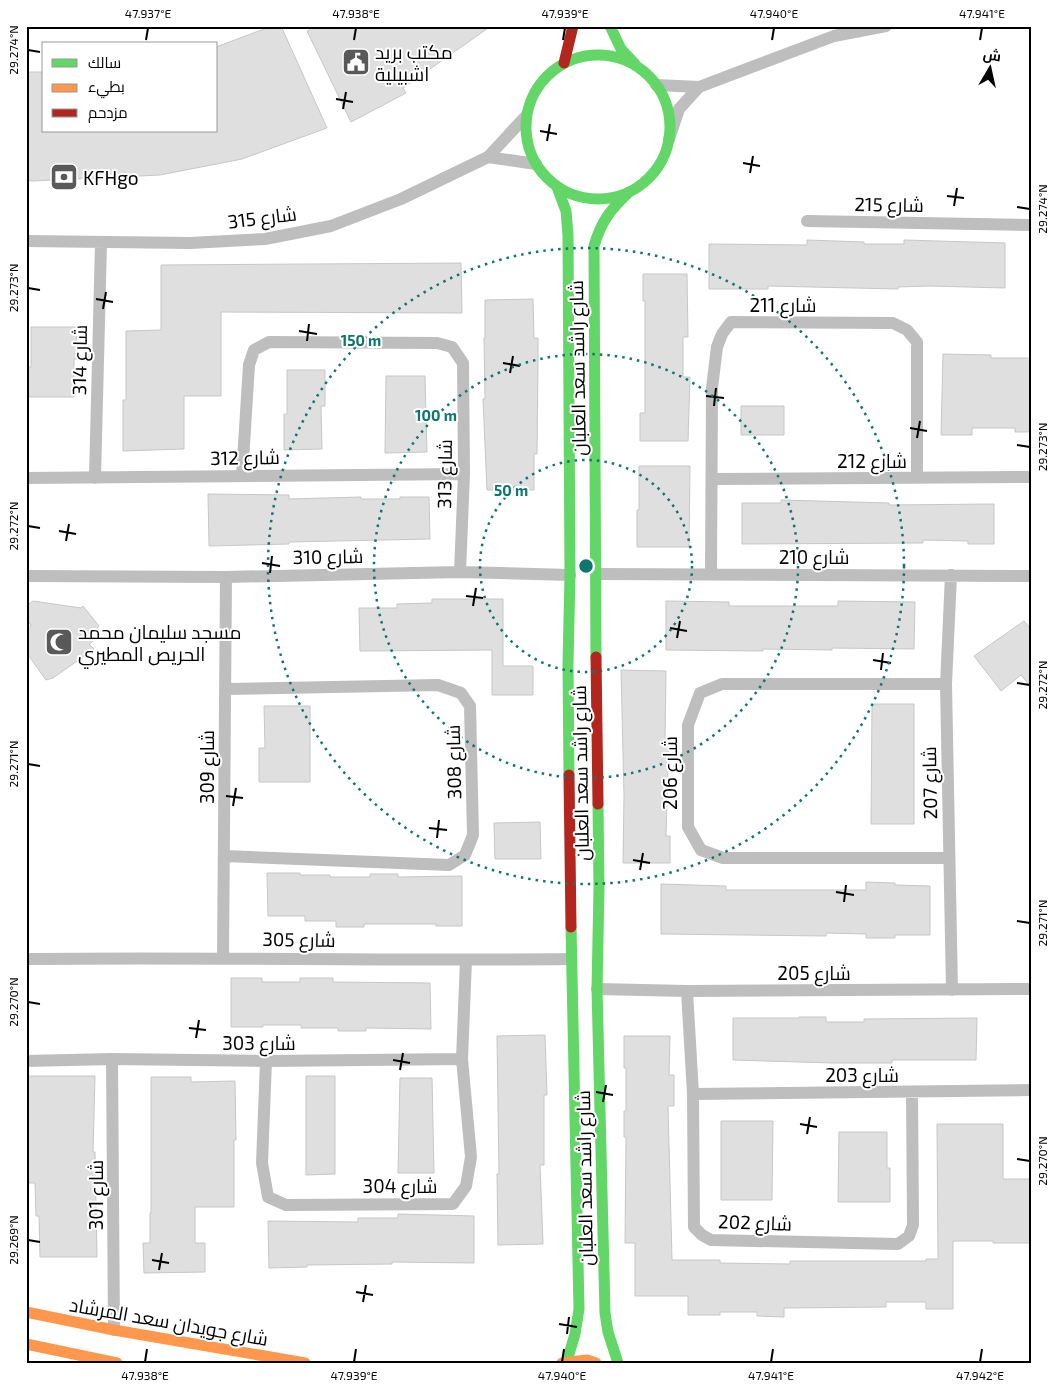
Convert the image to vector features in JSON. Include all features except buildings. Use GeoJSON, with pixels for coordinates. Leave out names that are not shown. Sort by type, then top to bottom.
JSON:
{"type":"FeatureCollection","features":[{"type":"Feature","properties":{"kind":"main road"},"geometry":{"type":"LineString","coordinates":[[564,63],[571,42],[573,26]]}},
{"type":"Feature","properties":{"kind":"main road"},"geometry":{"type":"LineString","coordinates":[[610,26],[621,49],[656,85],[666,102],[670,120],[669,139],[662,161],[647,180],[628,193],[604,199],[580,197],[557,187],[536,164],[529,149],[526,133],[526,116],[530,100],[539,85],[550,73],[564,63],[583,57],[603,55],[622,59],[639,68]]}},
{"type":"Feature","properties":{"kind":"main road","name":"شارع راشد سعد العلبان"},"geometry":{"type":"LineString","coordinates":[[557,187],[566,211],[568,234],[570,575],[582,662],[599,888],[597,990],[605,1313],[608,1332],[618,1363]]}},
{"type":"Feature","properties":{"kind":"main road","name":"شارع راشد سعد العلبان"},"geometry":{"type":"LineString","coordinates":[[564,1362],[576,1334],[579,1309],[570,959],[571,885],[582,662],[597,574],[594,246],[599,229],[608,212],[628,193]]}},
{"type":"Feature","properties":{"kind":"main road"},"geometry":{"type":"LineString","coordinates":[[571,885],[576,893],[584,897],[593,895],[599,888]]}},
{"type":"Feature","properties":{"kind":"main road","name":"شارع جويدان سعد المرشاد"},"geometry":{"type":"LineString","coordinates":[[26,1312],[114,1330],[305,1363]]}},
{"type":"Feature","properties":{"kind":"main road"},"geometry":{"type":"LineString","coordinates":[[26,1344],[117,1363]]}},
{"type":"Feature","properties":{"kind":"main road"},"geometry":{"type":"LineString","coordinates":[[564,1362],[587,1360],[596,1363]]}},
{"type":"Feature","properties":{"kind":"street"},"geometry":{"type":"LineString","coordinates":[[656,85],[699,87],[834,36],[886,26]]}},
{"type":"Feature","properties":{"kind":"street"},"geometry":{"type":"LineString","coordinates":[[669,139],[679,110],[699,87]]}},
{"type":"Feature","properties":{"kind":"street","name":"شارع 315"},"geometry":{"type":"LineString","coordinates":[[26,241],[190,243],[265,239],[331,226],[394,202],[488,157],[526,116]]}},
{"type":"Feature","properties":{"kind":"street"},"geometry":{"type":"LineString","coordinates":[[488,157],[536,164]]}},
{"type":"Feature","properties":{"kind":"street","name":"شارع 215"},"geometry":{"type":"LineString","coordinates":[[807,221],[1031,225]]}},
{"type":"Feature","properties":{"kind":"street","name":"شارع 314"},"geometry":{"type":"LineString","coordinates":[[95,478],[101,243]]}},
{"type":"Feature","properties":{"kind":"street","name":"شارع 211"},"geometry":{"type":"LineString","coordinates":[[711,574],[712,388],[717,347],[722,334],[732,322],[893,323],[906,330],[917,342],[917,478]]}},
{"type":"Feature","properties":{"kind":"street","name":"شارع 313"},"geometry":{"type":"LineString","coordinates":[[242,476],[249,365],[254,350],[269,342],[437,343],[452,347],[463,362],[464,474],[460,572]]}},
{"type":"Feature","properties":{"kind":"street","name":"شارع 312"},"geometry":{"type":"LineString","coordinates":[[26,478],[464,474]]}},
{"type":"Feature","properties":{"kind":"street","name":"شارع 212"},"geometry":{"type":"LineString","coordinates":[[712,479],[1031,478]]}},
{"type":"Feature","properties":{"kind":"street","name":"شارع 310"},"geometry":{"type":"LineString","coordinates":[[26,576],[226,577],[460,572],[570,575]]}},
{"type":"Feature","properties":{"kind":"street","name":"شارع 210"},"geometry":{"type":"LineString","coordinates":[[597,574],[1031,576]]}},
{"type":"Feature","properties":{"kind":"street","name":"شارع 207"},"geometry":{"type":"LineString","coordinates":[[951,575],[946,684],[952,990]]}},
{"type":"Feature","properties":{"kind":"street","name":"شارع 309"},"geometry":{"type":"LineString","coordinates":[[223,957],[226,577]]}},
{"type":"Feature","properties":{"kind":"street","name":"شارع 206"},"geometry":{"type":"LineString","coordinates":[[946,684],[722,684],[700,694],[688,725],[688,827],[701,850],[724,858],[949,858]]}},
{"type":"Feature","properties":{"kind":"street","name":"شارع 308"},"geometry":{"type":"LineString","coordinates":[[224,856],[449,865],[465,855],[473,835],[470,706],[461,693],[438,685],[225,689]]}},
{"type":"Feature","properties":{"kind":"street","name":"شارع 305"},"geometry":{"type":"LineString","coordinates":[[26,959],[223,957],[466,960],[570,959]]}},
{"type":"Feature","properties":{"kind":"street","name":"شارع 304"},"geometry":{"type":"LineString","coordinates":[[266,1061],[262,1163],[268,1197],[286,1205],[453,1204],[466,1186],[471,1157],[462,1059],[466,960]]}},
{"type":"Feature","properties":{"kind":"street","name":"شارع 205"},"geometry":{"type":"LineString","coordinates":[[597,990],[1031,989]]}},
{"type":"Feature","properties":{"kind":"street","name":"شارع 202"},"geometry":{"type":"LineString","coordinates":[[687,991],[693,1094],[694,1226],[702,1235],[712,1240],[898,1244],[909,1236],[913,1225],[912,1092]]}},
{"type":"Feature","properties":{"kind":"street","name":"شارع 303"},"geometry":{"type":"LineString","coordinates":[[26,1061],[112,1059],[266,1061],[462,1059]]}},
{"type":"Feature","properties":{"kind":"street","name":"شارع 301"},"geometry":{"type":"LineString","coordinates":[[112,1059],[114,1330]]}},
{"type":"Feature","properties":{"kind":"street","name":"شارع 203"},"geometry":{"type":"LineString","coordinates":[[693,1094],[1031,1090]]}},
{"type":"Feature","properties":{"kind":"traffic: fast"},"geometry":{"type":"LineString","coordinates":[[610,26],[621,49],[635,64]]}},
{"type":"Feature","properties":{"kind":"traffic: fast"},"geometry":{"type":"LineString","coordinates":[[598,55],[625,61],[638,67],[649,76],[658,87],[664,100],[670,127],[664,154],[658,167],[649,178],[638,187],[625,193],[598,199],[571,193],[558,187],[547,178],[538,167],[532,154],[526,127],[532,100],[538,87],[547,76],[558,67],[571,61],[598,55]]}},
{"type":"Feature","properties":{"kind":"traffic: fast"},"geometry":{"type":"LineString","coordinates":[[557,187],[566,211],[568,235],[569,775]]}},
{"type":"Feature","properties":{"kind":"traffic: fast"},"geometry":{"type":"LineString","coordinates":[[596,657],[594,246],[607,217],[628,193]]}},
{"type":"Feature","properties":{"kind":"traffic: fast"},"geometry":{"type":"LineString","coordinates":[[598,804],[597,989],[605,1313],[608,1332],[618,1363]]}},
{"type":"Feature","properties":{"kind":"traffic: fast"},"geometry":{"type":"LineString","coordinates":[[567,1361],[575,1334],[579,1309],[571,927]]}},
{"type":"Feature","properties":{"kind":"traffic: slow"},"geometry":{"type":"LineString","coordinates":[[26,1312],[114,1330],[305,1363]]}},
{"type":"Feature","properties":{"kind":"traffic: slow"},"geometry":{"type":"LineString","coordinates":[[26,1344],[117,1363]]}},
{"type":"Feature","properties":{"kind":"traffic: slow"},"geometry":{"type":"LineString","coordinates":[[562,1363],[587,1360],[596,1363]]}},
{"type":"Feature","properties":{"kind":"traffic: jam"},"geometry":{"type":"LineString","coordinates":[[564,63],[573,26]]}},
{"type":"Feature","properties":{"kind":"traffic: jam"},"geometry":{"type":"LineString","coordinates":[[596,657],[598,804]]}},
{"type":"Feature","properties":{"kind":"traffic: jam"},"geometry":{"type":"LineString","coordinates":[[569,775],[571,927]]}},
{"type":"Feature","properties":{"kind":"place","name":"مكتب بريد اشبيلية"},"geometry":{"type":"Point","coordinates":[356,62]}},
{"type":"Feature","properties":{"kind":"place","name":"KFHgo"},"geometry":{"type":"Point","coordinates":[64,177]}},
{"type":"Feature","properties":{"kind":"place","name":"مسجد سليمان محمد الحريص المطيري"},"geometry":{"type":"Point","coordinates":[59,642]}}]}
